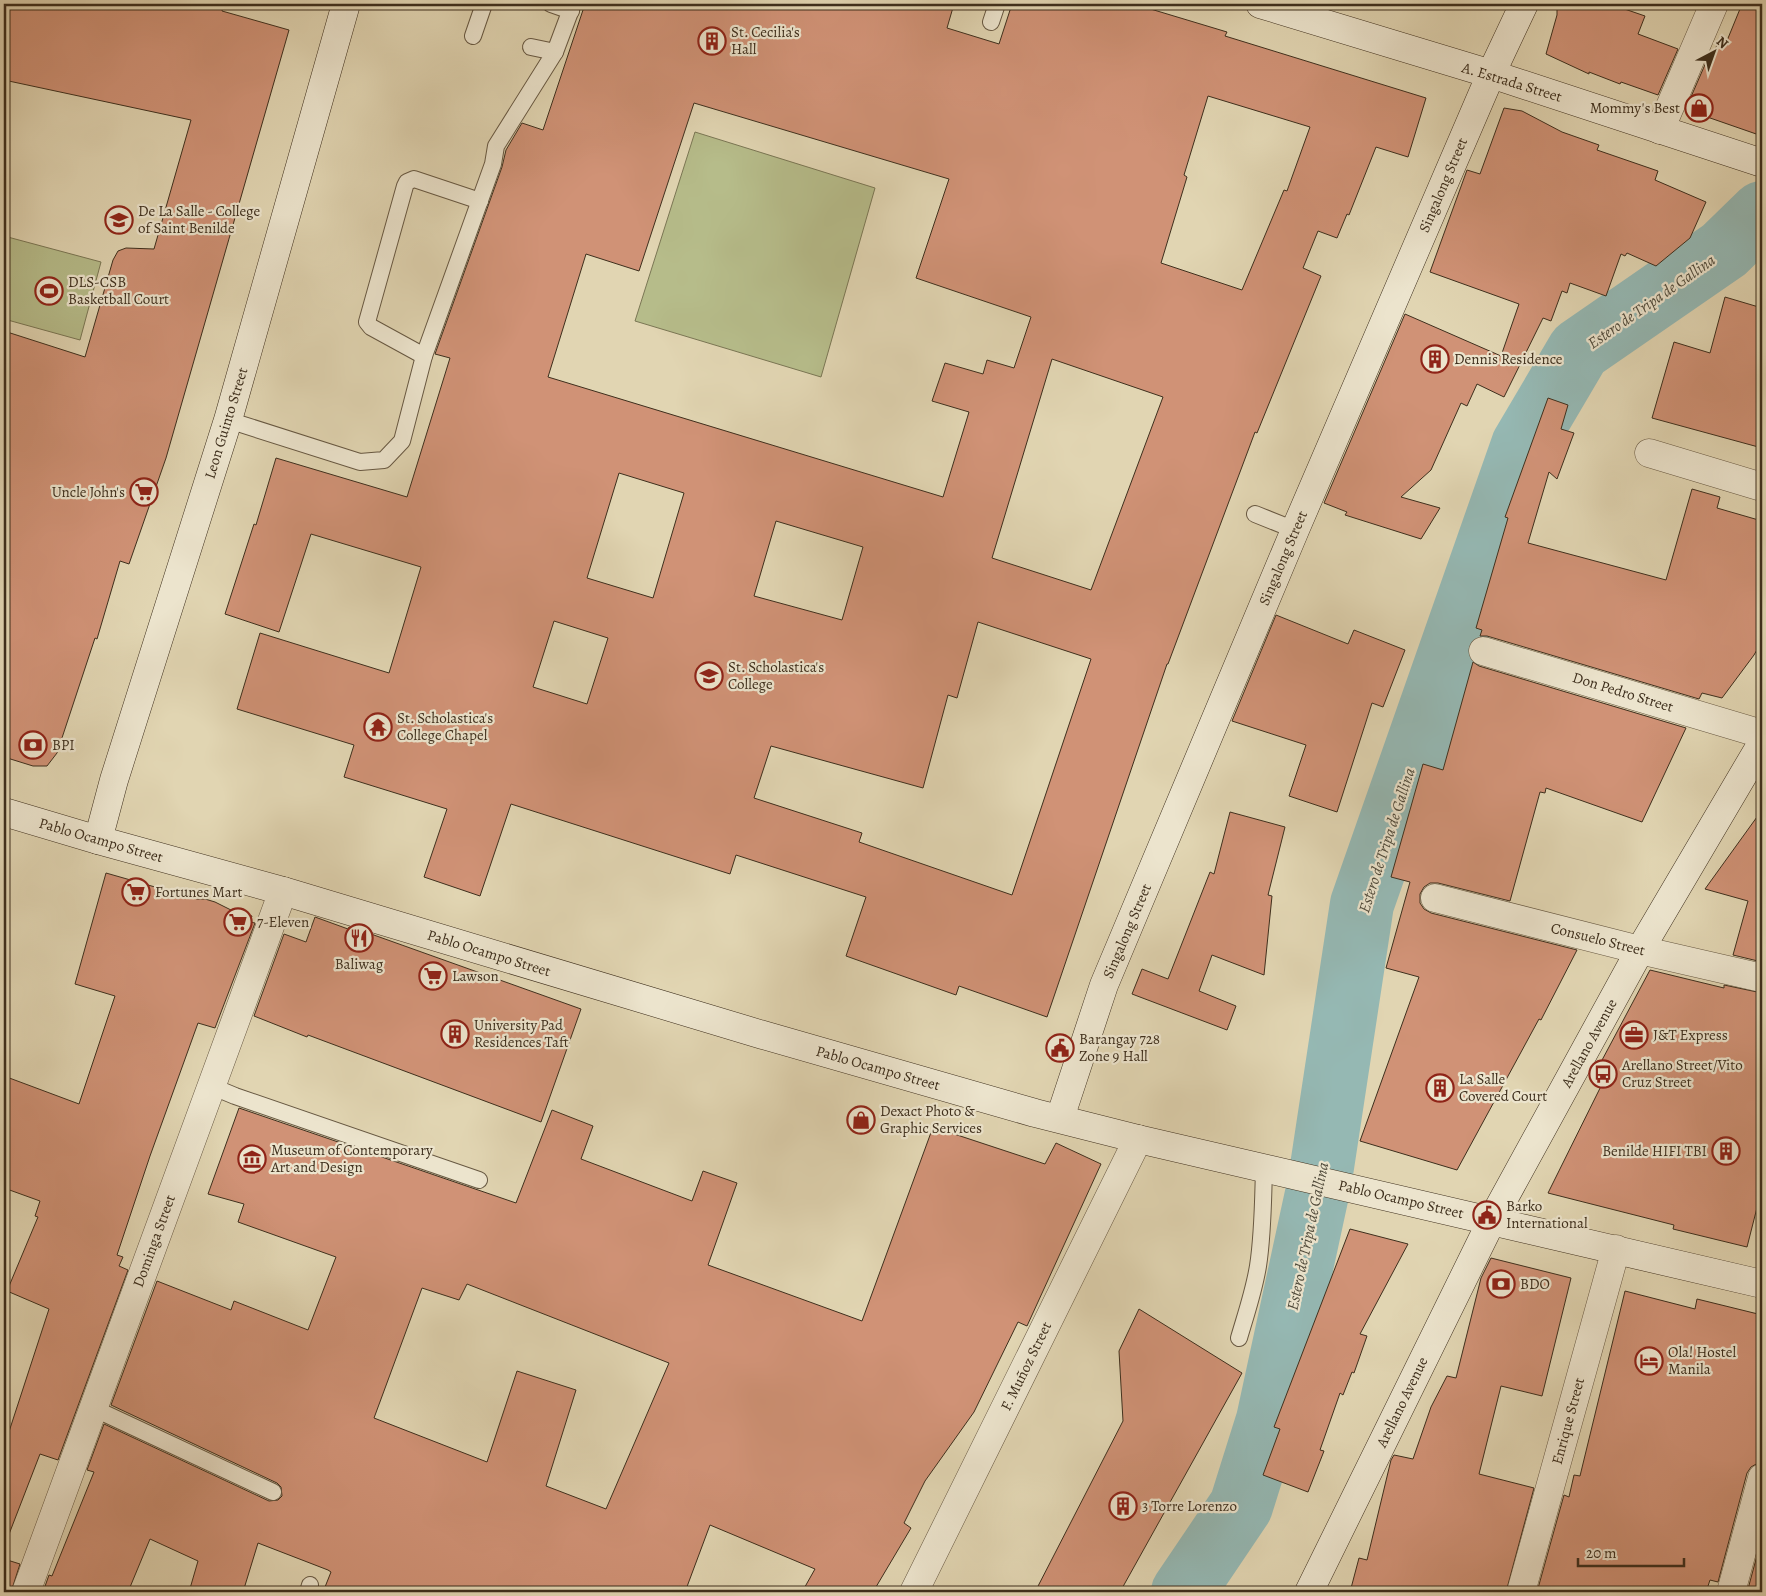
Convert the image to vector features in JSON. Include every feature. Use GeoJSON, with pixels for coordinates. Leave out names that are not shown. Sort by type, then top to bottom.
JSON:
{"type":"FeatureCollection","features":[{"type":"Feature","properties":{"kind":"street","name":"Leon Guinto Street"},"geometry":{"type":"LineString","coordinates":[[98,840],[114,780],[228,420],[346,4]]}},
{"type":"Feature","properties":{"kind":"street","name":"A. Estrada Street"},"geometry":{"type":"LineString","coordinates":[[1260,4],[1491,74],[1762,163]]}},
{"type":"Feature","properties":{"kind":"street","name":"Singalong Street"},"geometry":{"type":"LineString","coordinates":[[1060,1118],[1104,985],[1295,530],[1491,74],[1524,4]]}},
{"type":"Feature","properties":{"kind":"street"},"geometry":{"type":"LineString","coordinates":[[1660,130],[1714,4]]}},
{"type":"Feature","properties":{"kind":"street"},"geometry":{"type":"LineString","coordinates":[[1649,453],[1762,487]]}},
{"type":"Feature","properties":{"kind":"street","name":"Don Pedro Street"},"geometry":{"type":"LineString","coordinates":[[1483,651],[1762,734]]}},
{"type":"Feature","properties":{"kind":"street","name":"Arellano Avenue"},"geometry":{"type":"LineString","coordinates":[[1309,1592],[1492,1220],[1640,950],[1762,743]]}},
{"type":"Feature","properties":{"kind":"street","name":"Pablo Ocampo Street"},"geometry":{"type":"LineString","coordinates":[[4,812],[283,891],[763,1035],[1035,1113],[1138,1139],[1762,1284]]}},
{"type":"Feature","properties":{"kind":"street","name":"Dominga Street"},"geometry":{"type":"LineString","coordinates":[[26,1592],[283,891]]}},
{"type":"Feature","properties":{"kind":"street","name":"Consuelo Street"},"geometry":{"type":"LineString","coordinates":[[1435,898],[1640,950],[1762,978]]}},
{"type":"Feature","properties":{"kind":"street","name":"F. Muñoz Street"},"geometry":{"type":"LineString","coordinates":[[914,1592],[1138,1139]]}},
{"type":"Feature","properties":{"kind":"street","name":"Enrique Street"},"geometry":{"type":"LineString","coordinates":[[1521,1592],[1616,1249]]}},
{"type":"Feature","properties":{"kind":"street"},"geometry":{"type":"LineString","coordinates":[[1731,1592],[1762,1478]]}},
{"type":"Feature","properties":{"kind":"lane"},"geometry":{"type":"LineString","coordinates":[[474,36],[484,4]]}},
{"type":"Feature","properties":{"kind":"lane"},"geometry":{"type":"LineString","coordinates":[[228,420],[360,462],[384,460],[402,441],[424,356],[480,202],[493,164],[496,146],[555,52],[572,7],[552,4]]}},
{"type":"Feature","properties":{"kind":"lane"},"geometry":{"type":"LineString","coordinates":[[992,22],[997,4]]}},
{"type":"Feature","properties":{"kind":"lane"},"geometry":{"type":"LineString","coordinates":[[531,47],[555,52]]}},
{"type":"Feature","properties":{"kind":"lane"},"geometry":{"type":"LineString","coordinates":[[424,356],[371,327],[367,322],[406,182],[414,179],[480,202]]}},
{"type":"Feature","properties":{"kind":"lane"},"geometry":{"type":"LineString","coordinates":[[1255,514],[1295,530]]}},
{"type":"Feature","properties":{"kind":"lane"},"geometry":{"type":"LineString","coordinates":[[211,1086],[479,1180]]}},
{"type":"Feature","properties":{"kind":"lane"},"geometry":{"type":"LineString","coordinates":[[1239,1338],[1258,1265],[1263,1212],[1272,1170]]}},
{"type":"Feature","properties":{"kind":"lane"},"geometry":{"type":"LineString","coordinates":[[93,1408],[273,1492]]}},
{"type":"Feature","properties":{"kind":"green space"},"geometry":{"type":"Polygon","coordinates":[[[695,132],[875,188],[821,377],[635,321],[695,132]]]}},
{"type":"Feature","properties":{"kind":"green space","name":"DLS-CSB Basketball Court"},"geometry":{"type":"Polygon","coordinates":[[[4,236],[101,262],[80,340],[4,319],[4,236]]]}},
{"type":"Feature","properties":{"kind":"building","name":"De La Salle - College of Saint Benilde"},"geometry":{"type":"Polygon","coordinates":[[[4,4],[223,4],[222,11],[289,30],[166,458],[129,564],[120,561],[97,639],[95,638],[57,753],[47,766],[33,766],[4,757],[4,331],[85,357],[113,260],[118,251],[126,248],[154,249],[191,120],[4,80],[4,4]]]}},
{"type":"Feature","properties":{"kind":"building"},"geometry":{"type":"Polygon","coordinates":[[[585,4],[954,4],[947,28],[999,44],[1012,4],[1134,4],[1227,32],[1225,36],[1426,98],[1408,157],[1376,147],[1349,215],[1347,214],[1337,238],[1318,231],[1303,268],[1321,276],[1257,433],[1255,432],[1167,664],[1047,1017],[959,986],[956,995],[846,956],[866,897],[736,855],[730,874],[511,804],[480,896],[424,877],[447,809],[344,777],[354,745],[237,709],[260,633],[389,673],[421,567],[311,534],[279,632],[225,614],[254,524],[256,525],[276,458],[407,497],[450,358],[435,354],[502,167],[506,150],[522,123],[543,130],[585,4]],[[1208,96],[1184,175],[1187,177],[1161,263],[1242,290],[1284,190],[1287,191],[1310,127],[1208,96]],[[694,103],[639,271],[586,254],[548,377],[943,497],[969,412],[932,401],[945,363],[983,374],[987,360],[1014,368],[1031,317],[916,278],[949,179],[694,103]],[[1052,359],[992,558],[1091,590],[1163,397],[1052,359]],[[619,473],[587,578],[653,598],[684,493],[619,473]],[[776,521],[754,596],[842,620],[863,547],[776,521]],[[554,621],[533,687],[587,704],[608,638],[554,621]],[[978,622],[957,698],[948,695],[923,788],[771,746],[754,798],[862,833],[859,842],[1012,895],[1091,659],[978,622]]]}},
{"type":"Feature","properties":{"kind":"building"},"geometry":{"type":"Polygon","coordinates":[[[1557,4],[1610,4],[1645,16],[1638,34],[1678,49],[1658,95],[1621,82],[1620,84],[1589,72],[1589,74],[1546,54],[1557,15],[1557,4]]]}},
{"type":"Feature","properties":{"kind":"building"},"geometry":{"type":"Polygon","coordinates":[[[1742,4],[1762,4],[1762,136],[1690,111],[1691,107],[1687,106],[1707,60],[1710,61],[1717,45],[1724,48],[1742,4]]]}},
{"type":"Feature","properties":{"kind":"building"},"geometry":{"type":"Polygon","coordinates":[[[1504,108],[1522,111],[1562,132],[1599,145],[1597,150],[1658,171],[1655,180],[1706,202],[1690,238],[1656,266],[1627,253],[1625,256],[1621,254],[1606,296],[1570,283],[1567,293],[1562,291],[1551,321],[1543,318],[1504,397],[1477,384],[1467,406],[1461,403],[1431,470],[1401,497],[1440,508],[1421,539],[1345,515],[1347,512],[1324,503],[1405,314],[1501,356],[1519,304],[1430,272],[1467,170],[1480,174],[1504,108]]]}},
{"type":"Feature","properties":{"kind":"building"},"geometry":{"type":"Polygon","coordinates":[[[1725,297],[1762,308],[1762,448],[1652,418],[1674,342],[1710,353],[1725,297]]]}},
{"type":"Feature","properties":{"kind":"building"},"geometry":{"type":"Polygon","coordinates":[[[1548,398],[1568,405],[1561,429],[1574,433],[1557,479],[1549,472],[1528,543],[1666,580],[1692,489],[1720,497],[1717,508],[1762,521],[1762,641],[1722,698],[1702,693],[1699,699],[1487,636],[1480,636],[1482,630],[1476,628],[1508,518],[1505,517],[1548,398]]]}},
{"type":"Feature","properties":{"kind":"building"},"geometry":{"type":"Polygon","coordinates":[[[1276,615],[1348,644],[1354,630],[1405,650],[1383,707],[1372,703],[1337,812],[1289,796],[1306,745],[1232,721],[1276,615]]]}},
{"type":"Feature","properties":{"kind":"building"},"geometry":{"type":"Polygon","coordinates":[[[1473,662],[1479,666],[1686,728],[1642,822],[1546,788],[1545,793],[1540,792],[1510,901],[1438,883],[1430,883],[1424,887],[1420,894],[1420,903],[1424,909],[1431,913],[1577,950],[1541,1020],[1539,1019],[1457,1170],[1360,1141],[1419,977],[1386,968],[1410,882],[1391,877],[1423,764],[1443,770],[1473,662]]]}},
{"type":"Feature","properties":{"kind":"building"},"geometry":{"type":"Polygon","coordinates":[[[1762,810],[1762,962],[1733,955],[1748,901],[1705,889],[1762,810]]]}},
{"type":"Feature","properties":{"kind":"building"},"geometry":{"type":"Polygon","coordinates":[[[1230,812],[1285,827],[1268,895],[1272,896],[1264,975],[1212,955],[1199,991],[1236,1006],[1227,1030],[1132,994],[1142,969],[1168,979],[1210,872],[1214,874],[1230,812]]]}},
{"type":"Feature","properties":{"kind":"building"},"geometry":{"type":"Polygon","coordinates":[[[106,873],[197,899],[215,902],[233,911],[252,916],[250,922],[255,923],[215,1028],[198,1023],[117,1255],[123,1257],[119,1266],[128,1270],[58,1460],[40,1454],[6,1542],[4,1541],[4,1447],[49,1309],[7,1291],[38,1217],[35,1216],[40,1201],[4,1188],[4,1076],[79,1104],[115,996],[75,984],[106,873]]]}},
{"type":"Feature","properties":{"kind":"building","name":"University Pad Residences Taft"},"geometry":{"type":"Polygon","coordinates":[[[315,917],[348,929],[349,927],[357,929],[581,1009],[541,1122],[254,1016],[284,934],[306,942],[315,917]]]}},
{"type":"Feature","properties":{"kind":"building"},"geometry":{"type":"Polygon","coordinates":[[[1650,970],[1724,988],[1724,985],[1762,993],[1762,1188],[1747,1247],[1673,1229],[1674,1225],[1548,1193],[1612,1064],[1601,1062],[1650,970]]]}},
{"type":"Feature","properties":{"kind":"building"},"geometry":{"type":"Polygon","coordinates":[[[239,1108],[516,1203],[552,1110],[593,1126],[581,1159],[692,1201],[703,1171],[737,1183],[708,1265],[862,1321],[933,1127],[1045,1164],[1056,1143],[1101,1164],[1027,1326],[1018,1322],[974,1412],[925,1481],[904,1523],[911,1528],[873,1592],[802,1592],[815,1569],[710,1525],[685,1592],[323,1592],[331,1572],[258,1543],[243,1592],[189,1592],[198,1561],[150,1539],[128,1592],[43,1592],[49,1575],[52,1576],[94,1472],[87,1470],[104,1424],[269,1501],[278,1500],[282,1496],[281,1487],[277,1483],[111,1405],[157,1281],[231,1310],[234,1301],[308,1330],[336,1257],[238,1222],[244,1204],[208,1194],[239,1108]],[[467,1284],[459,1300],[422,1288],[374,1418],[487,1462],[517,1371],[576,1390],[546,1486],[606,1509],[669,1363],[467,1284]]]}},
{"type":"Feature","properties":{"kind":"building"},"geometry":{"type":"Polygon","coordinates":[[[1350,1229],[1408,1244],[1360,1334],[1367,1336],[1354,1373],[1352,1372],[1343,1395],[1340,1393],[1320,1450],[1324,1451],[1308,1492],[1263,1475],[1280,1429],[1274,1427],[1350,1229]]]}},
{"type":"Feature","properties":{"kind":"building"},"geometry":{"type":"Polygon","coordinates":[[[1491,1258],[1571,1278],[1542,1396],[1501,1386],[1479,1474],[1534,1488],[1506,1592],[1350,1592],[1359,1558],[1367,1560],[1391,1460],[1394,1455],[1413,1459],[1431,1407],[1447,1376],[1456,1378],[1481,1278],[1491,1258]]]}},
{"type":"Feature","properties":{"kind":"building"},"geometry":{"type":"Polygon","coordinates":[[[1625,1291],[1695,1309],[1697,1299],[1762,1315],[1762,1463],[1751,1467],[1747,1473],[1718,1582],[1710,1580],[1706,1592],[1537,1592],[1564,1495],[1569,1497],[1574,1475],[1580,1476],[1625,1291]]]}},
{"type":"Feature","properties":{"kind":"building","name":"3 Torre Lorenzo"},"geometry":{"type":"Polygon","coordinates":[[[1139,1309],[1242,1373],[1120,1592],[1035,1592],[1123,1421],[1119,1351],[1139,1309]]]}},
{"type":"Feature","properties":{"kind":"building"},"geometry":{"type":"Polygon","coordinates":[[[1762,1537],[1762,1592],[1760,1592],[1748,1589],[1762,1537]]]}},
{"type":"Feature","properties":{"kind":"building"},"geometry":{"type":"Polygon","coordinates":[[[4,1559],[20,1564],[11,1592],[4,1592],[4,1559]]]}},
{"type":"Feature","properties":{"kind":"waterway","name":"Estero de Tripa de Gallina"},"geometry":{"type":"LineString","coordinates":[[1183,1592],[1241,1506],[1268,1420],[1320,1180],[1362,904],[1523,445],[1579,350],[1724,250],[1762,213]]}},
{"type":"Feature","properties":{"kind":"place","name":"St. Cecilia's Hall"},"geometry":{"type":"Point","coordinates":[712,41]}},
{"type":"Feature","properties":{"kind":"place","name":"Mommy's Best"},"geometry":{"type":"Point","coordinates":[1699,108]}},
{"type":"Feature","properties":{"kind":"place","name":"De La Salle - College of Saint Benilde"},"geometry":{"type":"Point","coordinates":[119,220]}},
{"type":"Feature","properties":{"kind":"place","name":"DLS-CSB Basketball Court"},"geometry":{"type":"Point","coordinates":[49,291]}},
{"type":"Feature","properties":{"kind":"place","name":"Dennis Residence"},"geometry":{"type":"Point","coordinates":[1435,359]}},
{"type":"Feature","properties":{"kind":"place","name":"Uncle John's"},"geometry":{"type":"Point","coordinates":[144,492]}},
{"type":"Feature","properties":{"kind":"place","name":"St. Scholastica's College"},"geometry":{"type":"Point","coordinates":[709,676]}},
{"type":"Feature","properties":{"kind":"place","name":"St. Scholastica's College Chapel"},"geometry":{"type":"Point","coordinates":[378,727]}},
{"type":"Feature","properties":{"kind":"place","name":"BPI"},"geometry":{"type":"Point","coordinates":[33,745]}},
{"type":"Feature","properties":{"kind":"place","name":"Fortunes Mart"},"geometry":{"type":"Point","coordinates":[136,892]}},
{"type":"Feature","properties":{"kind":"place","name":"7-Eleven"},"geometry":{"type":"Point","coordinates":[238,922]}},
{"type":"Feature","properties":{"kind":"place","name":"Baliwag"},"geometry":{"type":"Point","coordinates":[359,938]}},
{"type":"Feature","properties":{"kind":"place","name":"Lawson"},"geometry":{"type":"Point","coordinates":[433,976]}},
{"type":"Feature","properties":{"kind":"place","name":"University Pad Residences Taft"},"geometry":{"type":"Point","coordinates":[455,1034]}},
{"type":"Feature","properties":{"kind":"place","name":"J&T Express"},"geometry":{"type":"Point","coordinates":[1634,1035]}},
{"type":"Feature","properties":{"kind":"place","name":"Barangay 728 Zone 9 Hall"},"geometry":{"type":"Point","coordinates":[1060,1048]}},
{"type":"Feature","properties":{"kind":"place","name":"Arellano Street/Vito Cruz Street"},"geometry":{"type":"Point","coordinates":[1603,1074]}},
{"type":"Feature","properties":{"kind":"place","name":"La Salle Covered Court"},"geometry":{"type":"Point","coordinates":[1440,1088]}},
{"type":"Feature","properties":{"kind":"place","name":"Dexact Photo & Graphic Services"},"geometry":{"type":"Point","coordinates":[861,1120]}},
{"type":"Feature","properties":{"kind":"place","name":"Benilde HIFI TBI"},"geometry":{"type":"Point","coordinates":[1726,1151]}},
{"type":"Feature","properties":{"kind":"place","name":"Museum of Contemporary Art and Design"},"geometry":{"type":"Point","coordinates":[252,1159]}},
{"type":"Feature","properties":{"kind":"place","name":"Barko International"},"geometry":{"type":"Point","coordinates":[1487,1215]}},
{"type":"Feature","properties":{"kind":"place","name":"BDO"},"geometry":{"type":"Point","coordinates":[1501,1284]}},
{"type":"Feature","properties":{"kind":"place","name":"Ola! Hostel Manila"},"geometry":{"type":"Point","coordinates":[1649,1361]}},
{"type":"Feature","properties":{"kind":"place","name":"3 Torre Lorenzo"},"geometry":{"type":"Point","coordinates":[1123,1506]}}]}
